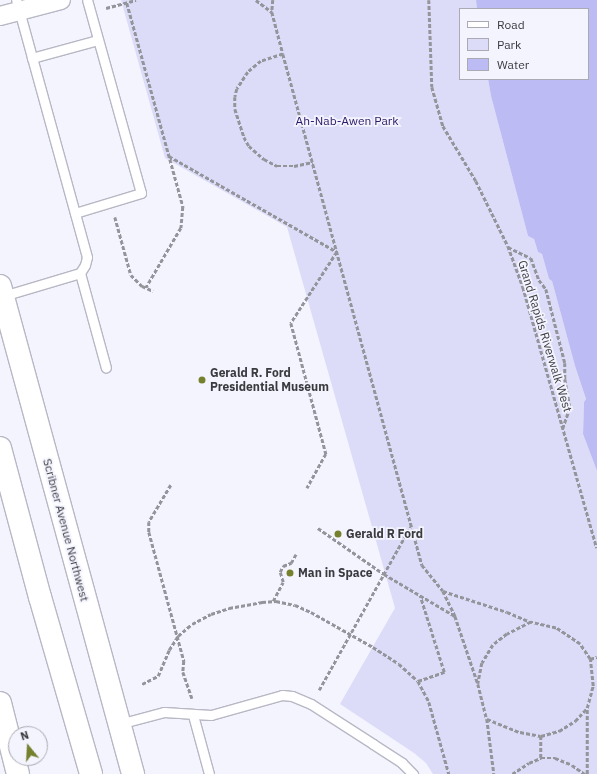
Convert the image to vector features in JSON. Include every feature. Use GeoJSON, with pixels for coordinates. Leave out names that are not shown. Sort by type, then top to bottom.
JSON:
{"type":"FeatureCollection","features":[{"type":"Feature","properties":{"kind":"main road","name":"Scribner Avenue Northwest"},"geometry":{"type":"LineString","coordinates":[[1,291],[133,774]]}},
{"type":"Feature","properties":{"kind":"main road"},"geometry":{"type":"LineString","coordinates":[[0,448],[40,597],[91,774]]}},
{"type":"Feature","properties":{"kind":"main road"},"geometry":{"type":"LineString","coordinates":[[0,703],[18,774]]}},
{"type":"Feature","properties":{"kind":"street"},"geometry":{"type":"LineString","coordinates":[[0,16],[17,5],[61,0]]}},
{"type":"Feature","properties":{"kind":"lane"},"geometry":{"type":"LineString","coordinates":[[75,213],[141,193],[87,0]]}},
{"type":"Feature","properties":{"kind":"lane"},"geometry":{"type":"LineString","coordinates":[[1,291],[80,273],[85,265],[87,257],[17,5]]}},
{"type":"Feature","properties":{"kind":"lane"},"geometry":{"type":"LineString","coordinates":[[32,58],[98,40]]}},
{"type":"Feature","properties":{"kind":"lane"},"geometry":{"type":"LineString","coordinates":[[80,273],[106,368]]}},
{"type":"Feature","properties":{"kind":"lane"},"geometry":{"type":"LineString","coordinates":[[119,724],[164,712],[211,715],[282,695],[292,696],[311,704],[402,763],[413,774]]}},
{"type":"Feature","properties":{"kind":"lane"},"geometry":{"type":"LineString","coordinates":[[195,715],[209,774]]}},
{"type":"Feature","properties":{"kind":"path"},"geometry":{"type":"LineString","coordinates":[[256,0],[272,12]]}},
{"type":"Feature","properties":{"kind":"path"},"geometry":{"type":"LineString","coordinates":[[274,0],[272,12],[410,527],[422,565],[443,591],[455,616],[478,684],[487,719],[494,774]]}},
{"type":"Feature","properties":{"kind":"path","name":"Grand Rapids Riverwalk West"},"geometry":{"type":"LineString","coordinates":[[429,0],[432,87],[442,126],[476,180],[508,246],[523,287],[597,548]]}},
{"type":"Feature","properties":{"kind":"path"},"geometry":{"type":"LineString","coordinates":[[127,3],[183,207],[182,221],[146,288]]}},
{"type":"Feature","properties":{"kind":"path"},"geometry":{"type":"LineString","coordinates":[[283,54],[261,61],[248,72],[237,89],[235,109],[244,137],[249,146],[264,159],[277,166],[294,166],[313,162]]}},
{"type":"Feature","properties":{"kind":"path"},"geometry":{"type":"LineString","coordinates":[[169,156],[337,252]]}},
{"type":"Feature","properties":{"kind":"path"},"geometry":{"type":"LineString","coordinates":[[115,217],[131,275],[135,280],[153,292]]}},
{"type":"Feature","properties":{"kind":"path"},"geometry":{"type":"LineString","coordinates":[[508,246],[531,258],[539,280],[546,289],[565,363],[565,379],[570,408],[563,428]]}},
{"type":"Feature","properties":{"kind":"path"},"geometry":{"type":"LineString","coordinates":[[307,488],[326,454],[291,323],[337,252]]}},
{"type":"Feature","properties":{"kind":"path"},"geometry":{"type":"LineString","coordinates":[[171,485],[148,526],[184,661],[183,672],[195,715]]}},
{"type":"Feature","properties":{"kind":"path"},"geometry":{"type":"LineString","coordinates":[[311,704],[410,527]]}},
{"type":"Feature","properties":{"kind":"path"},"geometry":{"type":"LineString","coordinates":[[318,528],[384,574],[455,616]]}},
{"type":"Feature","properties":{"kind":"path"},"geometry":{"type":"LineString","coordinates":[[274,601],[283,582],[280,572],[283,566],[291,563],[296,554]]}},
{"type":"Feature","properties":{"kind":"path"},"geometry":{"type":"LineString","coordinates":[[443,591],[495,608],[531,622],[556,628],[580,644],[590,659],[593,686],[587,708],[586,774]]}},
{"type":"Feature","properties":{"kind":"path"},"geometry":{"type":"LineString","coordinates":[[418,681],[444,672],[420,596]]}},
{"type":"Feature","properties":{"kind":"path"},"geometry":{"type":"LineString","coordinates":[[142,684],[158,676],[169,650],[178,638],[192,624],[211,614],[242,605],[274,601],[295,606],[311,612],[350,634],[399,664],[418,681],[429,702],[449,774]]}},
{"type":"Feature","properties":{"kind":"path"},"geometry":{"type":"LineString","coordinates":[[478,684],[482,663],[493,645],[507,634],[531,622]]}},
{"type":"Feature","properties":{"kind":"path"},"geometry":{"type":"LineString","coordinates":[[590,659],[597,657]]}},
{"type":"Feature","properties":{"kind":"path"},"geometry":{"type":"LineString","coordinates":[[487,719],[520,732],[541,736],[559,731],[575,721],[587,708]]}},
{"type":"Feature","properties":{"kind":"path"},"geometry":{"type":"LineString","coordinates":[[541,736],[541,758]]}},
{"type":"Feature","properties":{"kind":"path"},"geometry":{"type":"LineString","coordinates":[[512,774],[518,769],[541,758],[555,758],[572,765],[586,774]]}},
{"type":"Feature","properties":{"kind":"green space","name":"Ah-Nab-Awen Park"},"geometry":{"type":"Polygon","coordinates":[[[121,0],[476,0],[477,8],[459,8],[459,80],[488,80],[491,96],[528,236],[534,239],[538,252],[542,254],[549,279],[552,281],[575,366],[586,399],[584,402],[583,434],[597,471],[597,774],[433,774],[426,763],[414,753],[340,704],[395,608],[287,227],[165,158],[121,0]]]}},
{"type":"Feature","properties":{"kind":"water"},"geometry":{"type":"Polygon","coordinates":[[[476,0],[597,0],[597,471],[583,434],[584,402],[586,399],[575,366],[552,281],[549,279],[542,254],[538,252],[534,239],[528,236],[491,96],[488,80],[589,80],[589,8],[477,8],[476,0]]]}},
{"type":"Feature","properties":{"kind":"place","name":"Gerald R. Ford Presidential Museum"},"geometry":{"type":"Point","coordinates":[202,380]}},
{"type":"Feature","properties":{"kind":"place","name":"Gerald R Ford"},"geometry":{"type":"Point","coordinates":[338,534]}},
{"type":"Feature","properties":{"kind":"place","name":"Man in Space"},"geometry":{"type":"Point","coordinates":[290,573]}}]}
